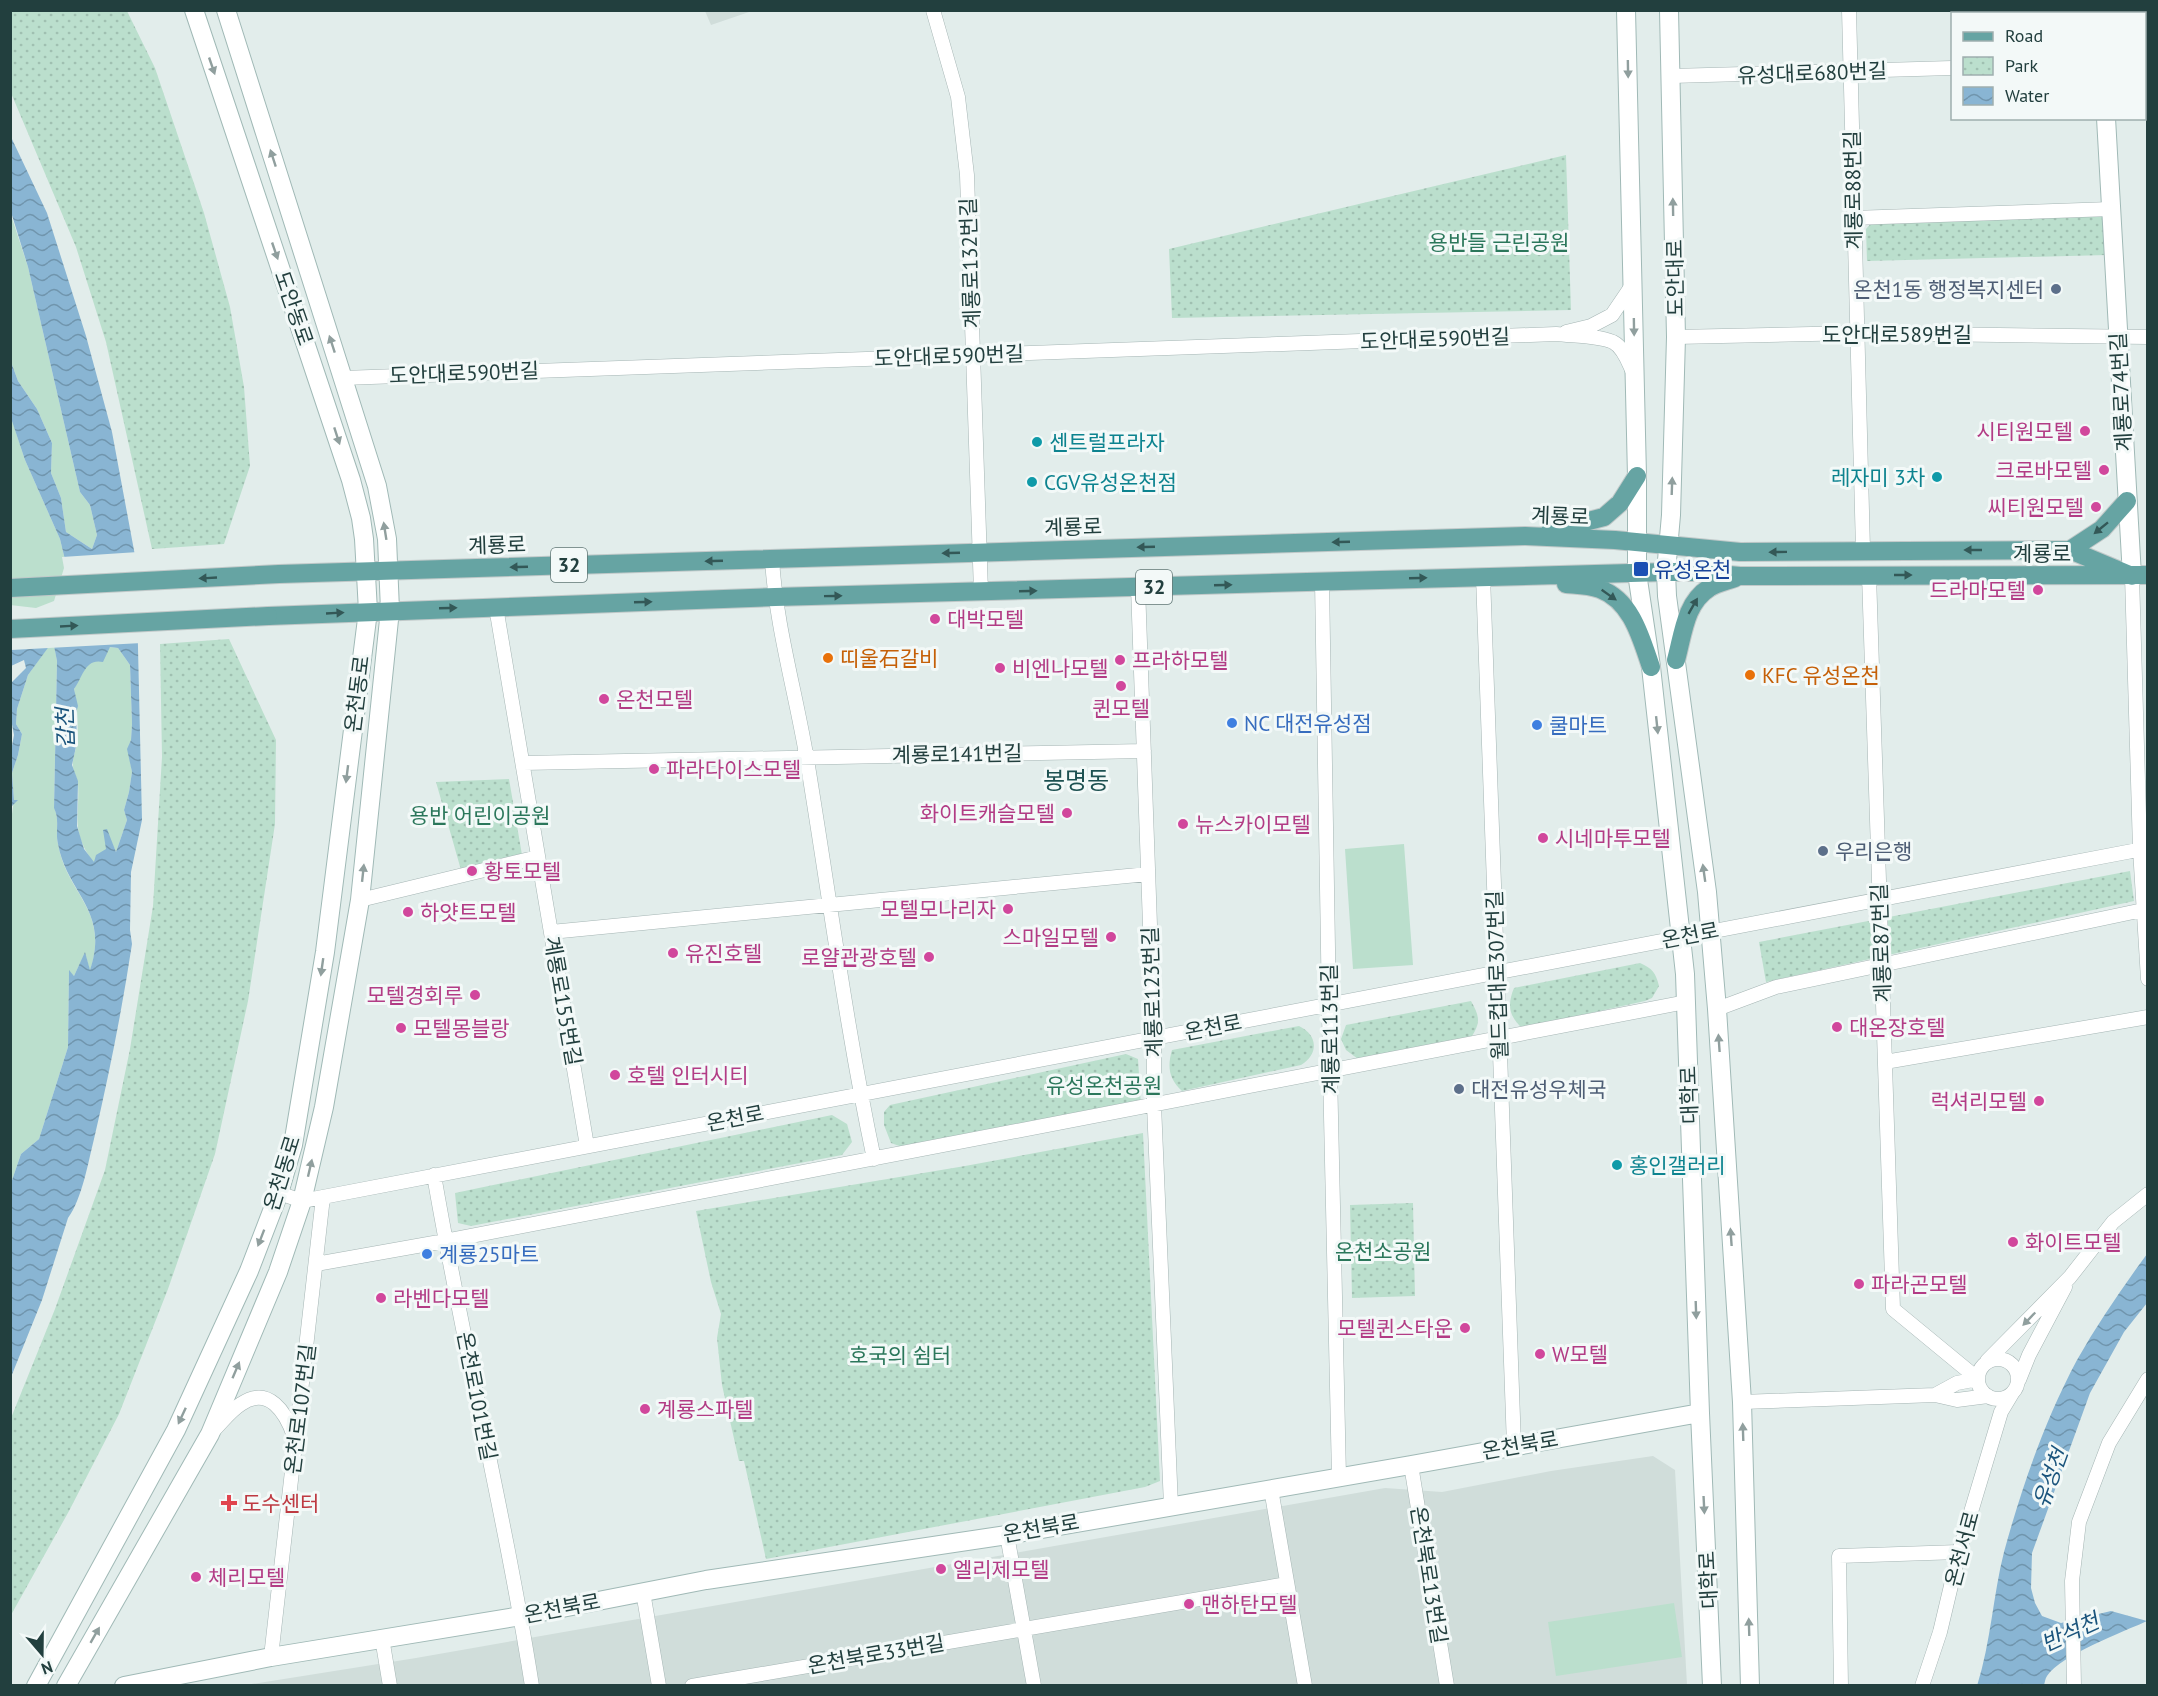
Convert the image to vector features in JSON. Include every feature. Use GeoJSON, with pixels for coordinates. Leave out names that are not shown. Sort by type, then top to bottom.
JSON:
{"type":"FeatureCollection","features":[{"type":"Feature","properties":{"kind":"main road","name":"도안동로"},"geometry":{"type":"LineString","coordinates":[[194,10],[351,480],[361,518],[368,611]]}},
{"type":"Feature","properties":{"kind":"main road","name":"도안대로"},"geometry":{"type":"LineString","coordinates":[[1626,10],[1638,542]]}},
{"type":"Feature","properties":{"kind":"main road","name":"도안대로"},"geometry":{"type":"LineString","coordinates":[[1668,545],[1676,337],[1669,10]]}},
{"type":"Feature","properties":{"kind":"main road","name":"도안동로"},"geometry":{"type":"LineString","coordinates":[[228,14],[377,486],[387,539],[390,610]]}},
{"type":"Feature","properties":{"kind":"main road","name":"계룡로74번길"},"geometry":{"type":"LineString","coordinates":[[2106,120],[2127,501],[2140,575]]}},
{"type":"Feature","properties":{"kind":"main road"},"geometry":{"type":"LineString","coordinates":[[1525,536],[1573,527],[1604,517],[1620,503],[1637,476]]}},
{"type":"Feature","properties":{"kind":"main road"},"geometry":{"type":"LineString","coordinates":[[2070,550],[2102,529],[2127,501]]}},
{"type":"Feature","properties":{"kind":"main road","name":"계룡로"},"geometry":{"type":"LineString","coordinates":[[10,588],[266,574],[1525,536],[1638,542],[1740,552],[2070,550],[2140,575]]}},
{"type":"Feature","properties":{"kind":"main road","name":"대학로"},"geometry":{"type":"LineString","coordinates":[[1638,542],[1637,573],[1651,667],[1682,937],[1712,1686]]}},
{"type":"Feature","properties":{"kind":"main road","name":"대학로"},"geometry":{"type":"LineString","coordinates":[[1668,545],[1666,572],[1707,892],[1717,1009],[1742,1402],[1750,1686]]}},
{"type":"Feature","properties":{"kind":"main road","name":"계룡로"},"geometry":{"type":"LineString","coordinates":[[10,629],[390,610],[1483,576],[1666,572],[1740,576],[2140,575]]}},
{"type":"Feature","properties":{"kind":"main road"},"geometry":{"type":"LineString","coordinates":[[1533,575],[1568,585],[1603,590],[1615,599],[1630,613],[1638,628],[1651,667]]}},
{"type":"Feature","properties":{"kind":"main road"},"geometry":{"type":"LineString","coordinates":[[1676,660],[1690,608],[1700,594],[1711,586],[1740,576]]}},
{"type":"Feature","properties":{"kind":"main road","name":"온천동로"},"geometry":{"type":"LineString","coordinates":[[66,1686],[210,1434],[278,1272],[302,1201],[324,1107],[360,900],[390,610]]}},
{"type":"Feature","properties":{"kind":"main road","name":"온천동로"},"geometry":{"type":"LineString","coordinates":[[37,1685],[176,1430],[249,1271],[279,1192],[293,1145],[312,1037],[368,611]]}},
{"type":"Feature","properties":{"kind":"main road","name":"온천북로"},"geometry":{"type":"LineString","coordinates":[[124,1686],[271,1657],[521,1616],[706,1580],[1007,1535],[1411,1466],[1700,1413]]}},
{"type":"Feature","properties":{"kind":"street","name":"계룡로132번길"},"geometry":{"type":"LineString","coordinates":[[933,10],[958,97],[964,147],[974,355],[981,592]]}},
{"type":"Feature","properties":{"kind":"street","name":"계룡로88번길"},"geometry":{"type":"LineString","coordinates":[[1849,10],[1863,550]]}},
{"type":"Feature","properties":{"kind":"street","name":"유성대로680번길"},"geometry":{"type":"LineString","coordinates":[[1671,76],[1951,69]]}},
{"type":"Feature","properties":{"kind":"street"},"geometry":{"type":"LineString","coordinates":[[1853,219],[2111,209]]}},
{"type":"Feature","properties":{"kind":"street"},"geometry":{"type":"LineString","coordinates":[[1556,334],[1591,326],[1612,315],[1633,285]]}},
{"type":"Feature","properties":{"kind":"street","name":"도안대로589번길"},"geometry":{"type":"LineString","coordinates":[[1676,337],[1856,333],[2148,337]]}},
{"type":"Feature","properties":{"kind":"street","name":"도안대로590번길"},"geometry":{"type":"LineString","coordinates":[[343,378],[1556,334]]}},
{"type":"Feature","properties":{"kind":"street"},"geometry":{"type":"LineString","coordinates":[[1556,334],[1614,343],[1623,351],[1635,375]]}},
{"type":"Feature","properties":{"kind":"street"},"geometry":{"type":"LineString","coordinates":[[772,559],[775,597],[806,758],[860,1094],[874,1159]]}},
{"type":"Feature","properties":{"kind":"street","name":"계룡로87번길"},"geometry":{"type":"LineString","coordinates":[[1869,575],[1893,1309],[1978,1379]]}},
{"type":"Feature","properties":{"kind":"street"},"geometry":{"type":"LineString","coordinates":[[2140,575],[2144,910],[2148,979]]}},
{"type":"Feature","properties":{"kind":"street","name":"월드컵대로307번길"},"geometry":{"type":"LineString","coordinates":[[1483,576],[1514,1446]]}},
{"type":"Feature","properties":{"kind":"street","name":"계룡로113번길"},"geometry":{"type":"LineString","coordinates":[[1322,581],[1339,1477]]}},
{"type":"Feature","properties":{"kind":"street","name":"계룡로123번길"},"geometry":{"type":"LineString","coordinates":[[1138,587],[1154,1038],[1154,1105],[1171,1506]]}},
{"type":"Feature","properties":{"kind":"street","name":"계룡로155번길"},"geometry":{"type":"LineString","coordinates":[[496,607],[587,1146]]}},
{"type":"Feature","properties":{"kind":"street","name":"계룡로141번길"},"geometry":{"type":"LineString","coordinates":[[523,763],[1144,751]]}},
{"type":"Feature","properties":{"kind":"street","name":"온천로"},"geometry":{"type":"LineString","coordinates":[[302,1201],[2144,849]]}},
{"type":"Feature","properties":{"kind":"street"},"geometry":{"type":"LineString","coordinates":[[360,900],[538,857]]}},
{"type":"Feature","properties":{"kind":"street"},"geometry":{"type":"LineString","coordinates":[[551,932],[1148,874]]}},
{"type":"Feature","properties":{"kind":"street"},"geometry":{"type":"LineString","coordinates":[[1717,1009],[1776,987],[2144,910]]}},
{"type":"Feature","properties":{"kind":"street"},"geometry":{"type":"LineString","coordinates":[[316,1264],[1686,1002]]}},
{"type":"Feature","properties":{"kind":"street"},"geometry":{"type":"LineString","coordinates":[[1885,1062],[2148,1017]]}},
{"type":"Feature","properties":{"kind":"street","name":"온천로101번길"},"geometry":{"type":"LineString","coordinates":[[434,1175],[445,1241],[521,1616],[532,1686]]}},
{"type":"Feature","properties":{"kind":"street"},"geometry":{"type":"LineString","coordinates":[[279,1192],[302,1201]]}},
{"type":"Feature","properties":{"kind":"street"},"geometry":{"type":"LineString","coordinates":[[2001,1412],[2000,1404],[1979,1386],[1978,1379],[1982,1366],[2070,1277],[2113,1221],[2148,1194]]}},
{"type":"Feature","properties":{"kind":"street","name":"온천로107번길"},"geometry":{"type":"LineString","coordinates":[[271,1657],[323,1197]]}},
{"type":"Feature","properties":{"kind":"street","name":"온천서로"},"geometry":{"type":"LineString","coordinates":[[1922,1686],[1940,1632],[1959,1552],[2001,1412],[2016,1387],[2029,1354],[2070,1277]]}},
{"type":"Feature","properties":{"kind":"street"},"geometry":{"type":"LineString","coordinates":[[1742,1402],[1935,1395],[1958,1400],[1991,1397],[2002,1399],[2016,1387],[2016,1368],[2007,1360],[1987,1361]]}},
{"type":"Feature","properties":{"kind":"street"},"geometry":{"type":"LineString","coordinates":[[1935,1395],[1957,1383],[1978,1379]]}},
{"type":"Feature","properties":{"kind":"street"},"geometry":{"type":"LineString","coordinates":[[2074,1686],[2072,1581],[2079,1522],[2109,1443],[2148,1379]]}},
{"type":"Feature","properties":{"kind":"street"},"geometry":{"type":"LineString","coordinates":[[210,1434],[241,1404],[258,1398],[270,1400],[284,1411],[296,1440]]}},
{"type":"Feature","properties":{"kind":"street","name":"온천북로13번길"},"geometry":{"type":"LineString","coordinates":[[1411,1466],[1447,1686]]}},
{"type":"Feature","properties":{"kind":"street"},"geometry":{"type":"LineString","coordinates":[[1271,1489],[1305,1686]]}},
{"type":"Feature","properties":{"kind":"street"},"geometry":{"type":"LineString","coordinates":[[1007,1535],[1034,1686]]}},
{"type":"Feature","properties":{"kind":"street"},"geometry":{"type":"LineString","coordinates":[[1841,1686],[1839,1556],[1959,1552]]}},
{"type":"Feature","properties":{"kind":"street","name":"온천북로33번길"},"geometry":{"type":"LineString","coordinates":[[692,1686],[1287,1584]]}},
{"type":"Feature","properties":{"kind":"street"},"geometry":{"type":"LineString","coordinates":[[643,1592],[659,1686]]}},
{"type":"Feature","properties":{"kind":"street"},"geometry":{"type":"LineString","coordinates":[[382,1638],[390,1686]]}},
{"type":"Feature","properties":{"kind":"shaded area"},"geometry":{"type":"Polygon","coordinates":[[[705,10],[752,11],[711,25],[705,10]]]}},
{"type":"Feature","properties":{"kind":"shaded area"},"geometry":{"type":"Polygon","coordinates":[[[1653,1456],[1675,1470],[1687,1685],[239,1686],[416,1658],[1385,1488],[1442,1492],[1551,1471],[1653,1456]]]}},
{"type":"Feature","properties":{"kind":"green space"},"geometry":{"type":"Polygon","coordinates":[[[10,11],[127,11],[155,68],[204,213],[230,307],[244,387],[250,466],[224,544],[152,549],[106,342],[76,247],[11,93],[10,11]]]}},
{"type":"Feature","properties":{"kind":"green space","name":"용반들 근린공원"},"geometry":{"type":"Polygon","coordinates":[[[1566,155],[1571,310],[1172,318],[1169,249],[1566,155]]]}},
{"type":"Feature","properties":{"kind":"green space"},"geometry":{"type":"Polygon","coordinates":[[[10,212],[28,267],[80,492],[90,505],[97,535],[92,549],[66,532],[61,498],[51,473],[52,443],[37,409],[18,381],[11,362],[10,212]]]}},
{"type":"Feature","properties":{"kind":"green space"},"geometry":{"type":"Polygon","coordinates":[[[2106,214],[2107,255],[1867,261],[1866,229],[1874,220],[2106,214]]]}},
{"type":"Feature","properties":{"kind":"green space"},"geometry":{"type":"Polygon","coordinates":[[[10,414],[25,460],[60,539],[67,568],[56,603],[36,611],[11,608],[10,414]]]}},
{"type":"Feature","properties":{"kind":"green space"},"geometry":{"type":"Polygon","coordinates":[[[229,639],[276,740],[275,824],[248,1001],[215,1154],[168,1289],[119,1414],[69,1511],[11,1615],[11,1418],[55,1309],[105,1170],[130,1049],[153,906],[162,757],[160,644],[229,639]]]}},
{"type":"Feature","properties":{"kind":"green space"},"geometry":{"type":"Polygon","coordinates":[[[53,640],[57,661],[54,807],[57,816],[57,839],[63,862],[91,917],[95,932],[95,950],[90,971],[85,953],[74,976],[69,971],[68,1047],[39,1139],[21,1154],[11,1183],[10,828],[14,800],[12,773],[22,734],[16,724],[17,709],[28,675],[53,640]]]}},
{"type":"Feature","properties":{"kind":"green space"},"geometry":{"type":"Polygon","coordinates":[[[110,647],[118,648],[130,665],[132,724],[128,749],[132,772],[124,810],[127,820],[116,852],[112,843],[94,863],[79,833],[78,783],[73,763],[78,730],[74,689],[86,666],[97,661],[110,647]]]}},
{"type":"Feature","properties":{"kind":"green space","name":"용반 어린이공원"},"geometry":{"type":"Polygon","coordinates":[[[509,779],[522,855],[461,870],[436,782],[509,779]]]}},
{"type":"Feature","properties":{"kind":"green space"},"geometry":{"type":"Polygon","coordinates":[[[1404,844],[1413,965],[1353,969],[1345,849],[1404,844]]]}},
{"type":"Feature","properties":{"kind":"green space"},"geometry":{"type":"Polygon","coordinates":[[[2130,871],[2134,901],[1766,982],[1759,942],[2130,871]]]}},
{"type":"Feature","properties":{"kind":"green space"},"geometry":{"type":"Polygon","coordinates":[[[1640,963],[1653,972],[1659,986],[1652,998],[1645,1001],[1522,1028],[1510,1010],[1514,988],[1640,963]]]}},
{"type":"Feature","properties":{"kind":"green space"},"geometry":{"type":"Polygon","coordinates":[[[1471,1001],[1476,1011],[1478,1024],[1470,1039],[1358,1059],[1346,1050],[1341,1039],[1346,1025],[1471,1001]]]}},
{"type":"Feature","properties":{"kind":"green space","name":"유성온천공원"},"geometry":{"type":"Polygon","coordinates":[[[1299,1026],[1310,1034],[1314,1045],[1311,1056],[1301,1065],[1182,1091],[1172,1077],[1170,1062],[1172,1050],[1299,1026]]]}},
{"type":"Feature","properties":{"kind":"green space","name":"유성온천공원"},"geometry":{"type":"Polygon","coordinates":[[[1126,1054],[1138,1059],[1141,1106],[902,1147],[891,1143],[884,1125],[884,1112],[890,1105],[1126,1054]]]}},
{"type":"Feature","properties":{"kind":"green space"},"geometry":{"type":"Polygon","coordinates":[[[832,1115],[847,1124],[852,1142],[842,1155],[471,1226],[458,1223],[455,1193],[832,1115]]]}},
{"type":"Feature","properties":{"kind":"green space","name":"호국의 쉼터"},"geometry":{"type":"Polygon","coordinates":[[[1143,1133],[1160,1481],[1145,1487],[766,1559],[744,1461],[739,1461],[722,1385],[717,1338],[721,1314],[711,1282],[696,1211],[965,1166],[1143,1133]]]}},
{"type":"Feature","properties":{"kind":"green space","name":"온천소공원"},"geometry":{"type":"Polygon","coordinates":[[[1413,1203],[1415,1296],[1352,1298],[1350,1205],[1413,1203]]]}},
{"type":"Feature","properties":{"kind":"green space"},"geometry":{"type":"Polygon","coordinates":[[[1674,1603],[1682,1657],[1556,1676],[1548,1622],[1674,1603]]]}},
{"type":"Feature","properties":{"kind":"water","name":"갑천"},"geometry":{"type":"Polygon","coordinates":[[[11,137],[47,213],[86,336],[112,432],[136,561],[142,820],[131,872],[130,930],[132,944],[105,1091],[81,1191],[68,1218],[42,1300],[11,1377],[11,1183],[21,1154],[39,1139],[68,1047],[69,970],[74,976],[85,952],[90,970],[95,949],[95,932],[85,903],[63,861],[57,839],[57,817],[54,808],[57,661],[53,641],[28,675],[17,709],[16,724],[22,734],[12,773],[14,800],[18,800],[12,806],[11,828],[10,756],[14,735],[11,719],[11,683],[26,668],[24,660],[11,666],[11,608],[36,611],[56,603],[67,568],[60,539],[25,460],[11,418],[11,362],[18,381],[37,409],[52,443],[51,473],[61,498],[66,532],[92,549],[97,535],[90,505],[80,492],[28,267],[11,212],[11,137]],[[110,647],[103,662],[92,663],[88,666],[74,689],[78,706],[76,713],[77,742],[72,765],[78,781],[77,826],[84,849],[94,862],[96,855],[106,849],[103,830],[107,829],[116,852],[127,820],[124,810],[132,772],[127,749],[131,740],[132,724],[130,665],[118,648],[110,647]]]}},
{"type":"Feature","properties":{"kind":"water"},"geometry":{"type":"Polygon","coordinates":[[[2147,1254],[2147,1303],[2124,1332],[2090,1393],[2032,1553],[2031,1588],[2042,1616],[2061,1623],[2111,1611],[2147,1621],[2065,1660],[2047,1676],[2044,1685],[1977,1686],[1986,1653],[2004,1552],[2018,1503],[2045,1430],[2065,1383],[2085,1346],[2147,1254]]]}},
{"type":"Feature","properties":{"kind":"pier"},"geometry":{"type":"Polygon","coordinates":[[[138,552],[142,643],[11,650],[10,605],[36,608],[54,601],[64,568],[62,557],[138,552]]]}},
{"type":"Feature","properties":{"kind":"place","name":"온천1동 행정복지센터"},"geometry":{"type":"Point","coordinates":[2056,289]}},
{"type":"Feature","properties":{"kind":"place","name":"시티원모텔"},"geometry":{"type":"Point","coordinates":[2085,431]}},
{"type":"Feature","properties":{"kind":"place","name":"센트럴프라자"},"geometry":{"type":"Point","coordinates":[1037,442]}},
{"type":"Feature","properties":{"kind":"place","name":"크로바모텔"},"geometry":{"type":"Point","coordinates":[2104,470]}},
{"type":"Feature","properties":{"kind":"place","name":"레자미 3차"},"geometry":{"type":"Point","coordinates":[1937,477]}},
{"type":"Feature","properties":{"kind":"place","name":"CGV유성온천점"},"geometry":{"type":"Point","coordinates":[1032,482]}},
{"type":"Feature","properties":{"kind":"place","name":"씨티원모텔"},"geometry":{"type":"Point","coordinates":[2096,507]}},
{"type":"Feature","properties":{"kind":"place","name":"유성온천"},"geometry":{"type":"Point","coordinates":[1641,569]}},
{"type":"Feature","properties":{"kind":"place","name":"드라마모텔"},"geometry":{"type":"Point","coordinates":[2038,590]}},
{"type":"Feature","properties":{"kind":"place","name":"대박모텔"},"geometry":{"type":"Point","coordinates":[935,619]}},
{"type":"Feature","properties":{"kind":"place","name":"띠울石갈비"},"geometry":{"type":"Point","coordinates":[828,658]}},
{"type":"Feature","properties":{"kind":"place","name":"프라하모텔"},"geometry":{"type":"Point","coordinates":[1120,660]}},
{"type":"Feature","properties":{"kind":"place","name":"비엔나모텔"},"geometry":{"type":"Point","coordinates":[1000,668]}},
{"type":"Feature","properties":{"kind":"place","name":"KFC 유성온천"},"geometry":{"type":"Point","coordinates":[1750,675]}},
{"type":"Feature","properties":{"kind":"place","name":"퀸모텔"},"geometry":{"type":"Point","coordinates":[1121,686]}},
{"type":"Feature","properties":{"kind":"place","name":"온천모텔"},"geometry":{"type":"Point","coordinates":[604,699]}},
{"type":"Feature","properties":{"kind":"place","name":"NC 대전유성점"},"geometry":{"type":"Point","coordinates":[1232,723]}},
{"type":"Feature","properties":{"kind":"place","name":"쿨마트"},"geometry":{"type":"Point","coordinates":[1537,725]}},
{"type":"Feature","properties":{"kind":"place","name":"파라다이스모텔"},"geometry":{"type":"Point","coordinates":[654,769]}},
{"type":"Feature","properties":{"kind":"place","name":"화이트캐슬모텔"},"geometry":{"type":"Point","coordinates":[1067,813]}},
{"type":"Feature","properties":{"kind":"place","name":"뉴스카이모텔"},"geometry":{"type":"Point","coordinates":[1183,824]}},
{"type":"Feature","properties":{"kind":"place","name":"시네마투모텔"},"geometry":{"type":"Point","coordinates":[1543,838]}},
{"type":"Feature","properties":{"kind":"place","name":"우리은행"},"geometry":{"type":"Point","coordinates":[1823,851]}},
{"type":"Feature","properties":{"kind":"place","name":"황토모텔"},"geometry":{"type":"Point","coordinates":[472,871]}},
{"type":"Feature","properties":{"kind":"place","name":"모텔모나리자"},"geometry":{"type":"Point","coordinates":[1008,909]}},
{"type":"Feature","properties":{"kind":"place","name":"하얏트모텔"},"geometry":{"type":"Point","coordinates":[408,912]}},
{"type":"Feature","properties":{"kind":"place","name":"스마일모텔"},"geometry":{"type":"Point","coordinates":[1111,937]}},
{"type":"Feature","properties":{"kind":"place","name":"유진호텔"},"geometry":{"type":"Point","coordinates":[673,953]}},
{"type":"Feature","properties":{"kind":"place","name":"로얄관광호텔"},"geometry":{"type":"Point","coordinates":[929,957]}},
{"type":"Feature","properties":{"kind":"place","name":"모텔경회루"},"geometry":{"type":"Point","coordinates":[475,995]}},
{"type":"Feature","properties":{"kind":"place","name":"대온장호텔"},"geometry":{"type":"Point","coordinates":[1837,1027]}},
{"type":"Feature","properties":{"kind":"place","name":"모텔몽블랑"},"geometry":{"type":"Point","coordinates":[401,1028]}},
{"type":"Feature","properties":{"kind":"place","name":"호텔 인터시티"},"geometry":{"type":"Point","coordinates":[615,1075]}},
{"type":"Feature","properties":{"kind":"place","name":"대전유성우체국"},"geometry":{"type":"Point","coordinates":[1459,1089]}},
{"type":"Feature","properties":{"kind":"place","name":"럭셔리모텔"},"geometry":{"type":"Point","coordinates":[2039,1101]}},
{"type":"Feature","properties":{"kind":"place","name":"홍인갤러리"},"geometry":{"type":"Point","coordinates":[1617,1165]}},
{"type":"Feature","properties":{"kind":"place","name":"화이트모텔"},"geometry":{"type":"Point","coordinates":[2013,1242]}},
{"type":"Feature","properties":{"kind":"place","name":"계룡25마트"},"geometry":{"type":"Point","coordinates":[427,1254]}},
{"type":"Feature","properties":{"kind":"place","name":"파라곤모텔"},"geometry":{"type":"Point","coordinates":[1859,1284]}},
{"type":"Feature","properties":{"kind":"place","name":"라벤다모텔"},"geometry":{"type":"Point","coordinates":[381,1298]}},
{"type":"Feature","properties":{"kind":"place","name":"모텔퀸스타운"},"geometry":{"type":"Point","coordinates":[1465,1328]}},
{"type":"Feature","properties":{"kind":"place","name":"W모텔"},"geometry":{"type":"Point","coordinates":[1540,1354]}},
{"type":"Feature","properties":{"kind":"place","name":"계룡스파텔"},"geometry":{"type":"Point","coordinates":[645,1409]}},
{"type":"Feature","properties":{"kind":"place","name":"도수센터"},"geometry":{"type":"Point","coordinates":[229,1503]}},
{"type":"Feature","properties":{"kind":"place","name":"엘리제모텔"},"geometry":{"type":"Point","coordinates":[941,1569]}},
{"type":"Feature","properties":{"kind":"place","name":"체리모텔"},"geometry":{"type":"Point","coordinates":[196,1577]}},
{"type":"Feature","properties":{"kind":"place","name":"맨하탄모텔"},"geometry":{"type":"Point","coordinates":[1189,1604]}},
{"type":"Feature","properties":{"kind":"district","name":"봉명동"},"geometry":{"type":"Point","coordinates":[1076,780]}},
{"type":"Feature","properties":{"kind":"water label","name":"유성천"},"geometry":{"type":"Point","coordinates":[2050,1478]}},
{"type":"Feature","properties":{"kind":"water label","name":"반석천"},"geometry":{"type":"Point","coordinates":[2070,1632]}}]}
